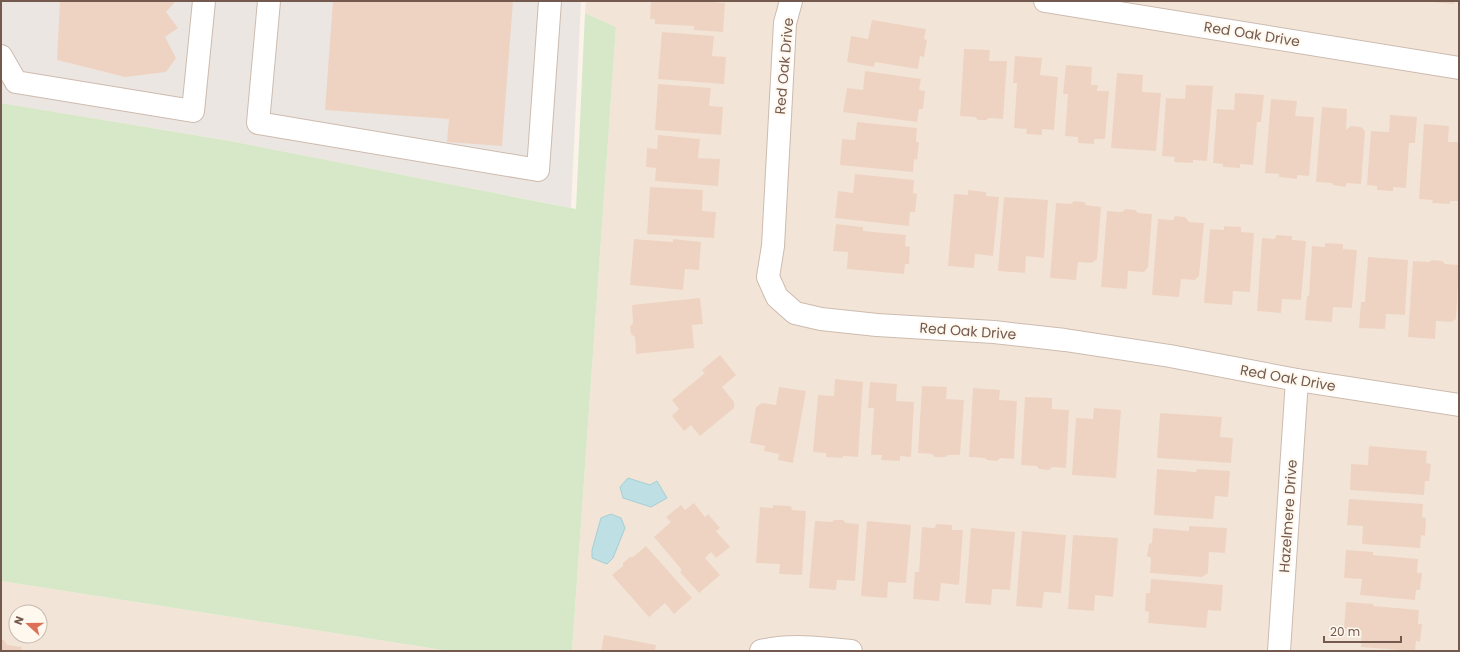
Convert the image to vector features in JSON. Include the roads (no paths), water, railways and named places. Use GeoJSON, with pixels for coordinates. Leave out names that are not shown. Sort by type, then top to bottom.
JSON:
{"type":"FeatureCollection","features":[{"type":"Feature","properties":{"kind":"street"},"geometry":{"type":"LineString","coordinates":[[1,56],[16,82],[193,111],[204,1]]}},
{"type":"Feature","properties":{"kind":"street"},"geometry":{"type":"LineString","coordinates":[[269,1],[258,123],[538,170],[550,1]]}},
{"type":"Feature","properties":{"kind":"street","name":"Red Oak Drive"},"geometry":{"type":"LineString","coordinates":[[791,1],[785,23],[773,246],[768,277],[777,297],[795,313],[822,319],[877,325],[994,332],[1065,340],[1170,356],[1297,380],[1459,405]]}},
{"type":"Feature","properties":{"kind":"street","name":"Red Oak Drive"},"geometry":{"type":"LineString","coordinates":[[1045,1],[1459,68]]}},
{"type":"Feature","properties":{"kind":"street","name":"Hazelmere Drive"},"geometry":{"type":"LineString","coordinates":[[1279,651],[1297,380]]}},
{"type":"Feature","properties":{"kind":"street"},"geometry":{"type":"LineString","coordinates":[[761,651],[775,647],[851,651]]}},
{"type":"Feature","properties":{"kind":"water"},"geometry":{"type":"Polygon","coordinates":[[[628,478],[650,485],[657,481],[667,498],[651,507],[623,498],[620,487],[628,478]]]}},
{"type":"Feature","properties":{"kind":"water"},"geometry":{"type":"Polygon","coordinates":[[[611,514],[621,518],[625,528],[613,558],[607,564],[592,558],[592,550],[601,518],[611,514]]]}}]}
